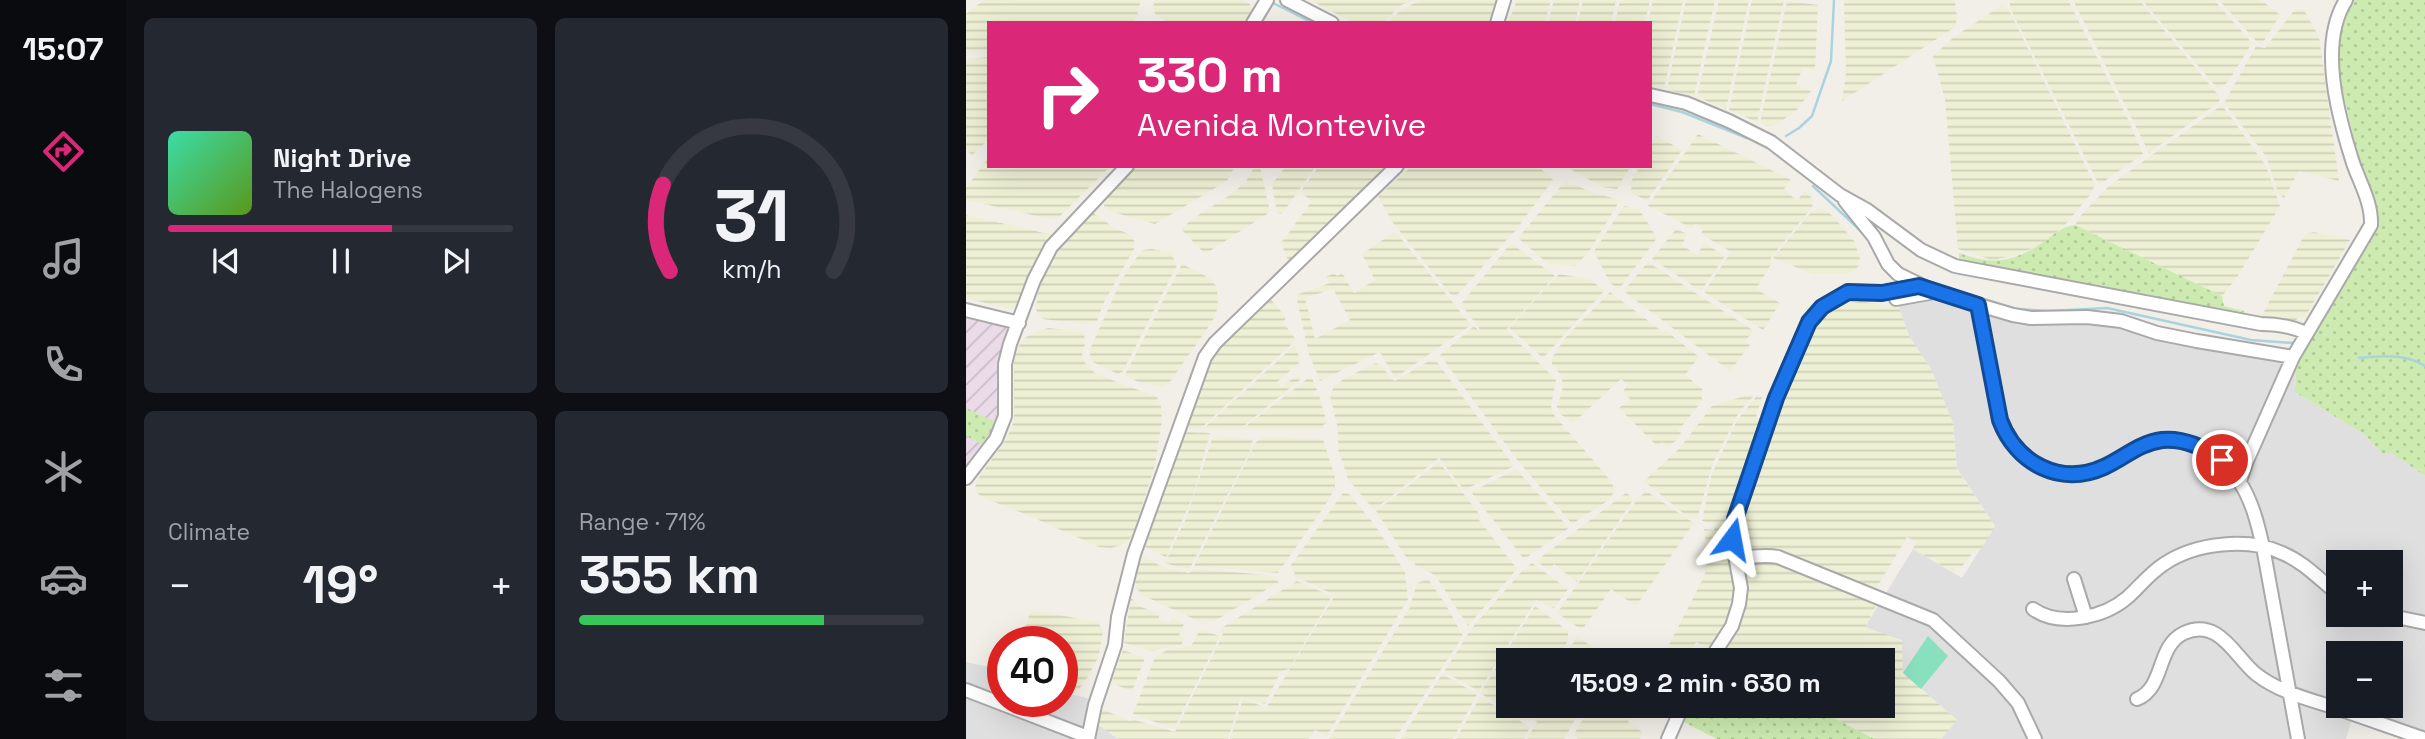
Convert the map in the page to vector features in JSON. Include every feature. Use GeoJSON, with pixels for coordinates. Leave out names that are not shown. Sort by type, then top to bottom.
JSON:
{"type":"FeatureCollection","features":[{"type":"Feature","properties":{"kind":"street"},"geometry":{"type":"LineString","coordinates":[[1254,21],[1267,0]]}},
{"type":"Feature","properties":{"kind":"street"},"geometry":{"type":"LineString","coordinates":[[1287,0],[1328,21]]}},
{"type":"Feature","properties":{"kind":"street"},"geometry":{"type":"LineString","coordinates":[[1498,21],[1504,0]]}},
{"type":"Feature","properties":{"kind":"street"},"geometry":{"type":"LineString","coordinates":[[2240,481],[2293,357],[2371,225],[2370,209],[2342,124],[2332,71],[2332,35],[2346,0]]}},
{"type":"Feature","properties":{"kind":"street"},"geometry":{"type":"LineString","coordinates":[[1652,95],[1686,103],[1765,139],[1840,195],[1877,230],[1955,266],[2293,328],[2306,333]]}},
{"type":"Feature","properties":{"kind":"street"},"geometry":{"type":"LineString","coordinates":[[966,478],[996,439],[1005,416],[1005,364],[1034,280],[1052,247],[1125,168]]}},
{"type":"Feature","properties":{"kind":"street"},"geometry":{"type":"LineString","coordinates":[[966,690],[1088,738],[1095,705],[1115,645],[1118,617],[1134,554],[1205,357],[1215,343],[1395,168]]}},
{"type":"Feature","properties":{"kind":"street"},"geometry":{"type":"LineString","coordinates":[[1840,195],[1867,210],[1877,230],[1882,256],[1908,282],[1935,292],[2031,318],[2087,317],[2121,321],[2197,341],[2293,357]]}},
{"type":"Feature","properties":{"kind":"street"},"geometry":{"type":"LineString","coordinates":[[1894,295],[1908,282]]}},
{"type":"Feature","properties":{"kind":"street"},"geometry":{"type":"LineString","coordinates":[[1718,648],[1732,626],[1739,604],[1741,588],[1732,539],[1735,519],[1776,398],[1809,322],[1822,307],[1848,292],[1894,295],[1935,292]]}},
{"type":"Feature","properties":{"kind":"street"},"geometry":{"type":"LineString","coordinates":[[1978,305],[2000,420],[2006,435],[2026,459],[2041,467],[2071,475],[2105,467],[2148,443],[2178,441],[2208,450],[2222,460],[2240,481],[2257,523],[2263,547],[2298,739]]}},
{"type":"Feature","properties":{"kind":"street"},"geometry":{"type":"LineString","coordinates":[[966,310],[1019,323]]}},
{"type":"Feature","properties":{"kind":"street"},"geometry":{"type":"LineString","coordinates":[[2033,609],[2052,617],[2086,617],[2113,607],[2127,598],[2164,564],[2182,554],[2219,545],[2263,547],[2281,552],[2303,565],[2326,584]]}},
{"type":"Feature","properties":{"kind":"street"},"geometry":{"type":"LineString","coordinates":[[1735,557],[1749,558],[1763,554],[1778,557],[1933,620],[1999,681],[2018,703],[2035,739]]}},
{"type":"Feature","properties":{"kind":"street"},"geometry":{"type":"LineString","coordinates":[[2074,579],[2086,617]]}},
{"type":"Feature","properties":{"kind":"street"},"geometry":{"type":"LineString","coordinates":[[2403,618],[2425,623]]}},
{"type":"Feature","properties":{"kind":"street"},"geometry":{"type":"LineString","coordinates":[[2137,699],[2144,697],[2154,684],[2163,656],[2171,642],[2192,630],[2205,630],[2217,633],[2255,673],[2290,693],[2425,739]]}},
{"type":"Feature","properties":{"kind":"street"},"geometry":{"type":"LineString","coordinates":[[1668,739],[1677,718]]}},
{"type":"Feature","properties":{"kind":"shaded area"},"geometry":{"type":"Polygon","coordinates":[[[1927,299],[2018,320],[2090,321],[2296,361],[2295,392],[2365,435],[2383,455],[2389,451],[2425,476],[2425,732],[2382,718],[2403,718],[2403,641],[2326,641],[2326,718],[2352,718],[2346,739],[1941,739],[1957,720],[1903,673],[1895,663],[1895,648],[1882,648],[1865,627],[1913,549],[1962,578],[1995,526],[1957,468],[1953,423],[1931,369],[1909,336],[1898,305],[1927,299]]]}},
{"type":"Feature","properties":{"kind":"shaded area"},"geometry":{"type":"Polygon","coordinates":[[[966,315],[1013,326],[998,367],[998,420],[989,442],[966,470],[966,315]]]}},
{"type":"Feature","properties":{"kind":"shaded area"},"geometry":{"type":"Polygon","coordinates":[[[966,662],[987,667],[987,717],[1078,717],[1078,696],[1091,699],[1096,723],[1118,739],[966,739],[966,662]]]}},
{"type":"Feature","properties":{"kind":"green space"},"geometry":{"type":"Polygon","coordinates":[[[984,0],[1141,0],[1137,14],[1140,14],[1134,21],[987,21],[987,52],[966,52],[966,14],[984,0]]]}},
{"type":"Feature","properties":{"kind":"green space"},"geometry":{"type":"Polygon","coordinates":[[[1155,0],[1241,0],[1250,4],[1253,11],[1247,21],[1165,21],[1155,14],[1155,0]]]}},
{"type":"Feature","properties":{"kind":"green space"},"geometry":{"type":"Polygon","coordinates":[[[1310,0],[1415,0],[1401,5],[1385,21],[1350,21],[1310,0]]]}},
{"type":"Feature","properties":{"kind":"green space"},"geometry":{"type":"Polygon","coordinates":[[[1421,0],[1496,0],[1489,21],[1389,21],[1402,9],[1421,0]]]}},
{"type":"Feature","properties":{"kind":"green space"},"geometry":{"type":"Polygon","coordinates":[[[1517,0],[1551,0],[1546,21],[1509,21],[1517,0]]]}},
{"type":"Feature","properties":{"kind":"green space"},"geometry":{"type":"Polygon","coordinates":[[[1554,0],[1580,0],[1575,21],[1549,21],[1554,0]]]}},
{"type":"Feature","properties":{"kind":"green space"},"geometry":{"type":"Polygon","coordinates":[[[1583,0],[1616,0],[1611,21],[1578,21],[1583,0]]]}},
{"type":"Feature","properties":{"kind":"green space"},"geometry":{"type":"Polygon","coordinates":[[[1620,0],[1650,0],[1645,21],[1615,21],[1620,0]]]}},
{"type":"Feature","properties":{"kind":"green space"},"geometry":{"type":"Polygon","coordinates":[[[1653,0],[1683,0],[1664,89],[1652,87],[1652,21],[1648,21],[1653,0]]]}},
{"type":"Feature","properties":{"kind":"green space"},"geometry":{"type":"Polygon","coordinates":[[[1686,0],[1715,0],[1694,96],[1667,90],[1686,0]]]}},
{"type":"Feature","properties":{"kind":"green space"},"geometry":{"type":"Polygon","coordinates":[[[1719,0],[1749,0],[1726,109],[1697,97],[1719,0]]]}},
{"type":"Feature","properties":{"kind":"green space"},"geometry":{"type":"Polygon","coordinates":[[[1752,0],[1784,0],[1757,122],[1729,110],[1752,0]]]}},
{"type":"Feature","properties":{"kind":"green space"},"geometry":{"type":"Polygon","coordinates":[[[1844,0],[1955,0],[1957,18],[1955,27],[1842,101],[1846,72],[1844,0]]]}},
{"type":"Feature","properties":{"kind":"green space"},"geometry":{"type":"Polygon","coordinates":[[[2010,0],[2068,0],[2127,117],[2143,154],[2099,185],[2010,8],[2010,0]]]}},
{"type":"Feature","properties":{"kind":"green space"},"geometry":{"type":"Polygon","coordinates":[[[2073,0],[2139,0],[2220,97],[2219,102],[2149,153],[2073,0]]]}},
{"type":"Feature","properties":{"kind":"green space"},"geometry":{"type":"Polygon","coordinates":[[[2142,0],[2214,0],[2252,43],[2228,82],[2218,89],[2142,0]]]}},
{"type":"Feature","properties":{"kind":"green space"},"geometry":{"type":"Polygon","coordinates":[[[2219,0],[2261,0],[2280,15],[2262,44],[2257,42],[2219,0]]]}},
{"type":"Feature","properties":{"kind":"green space"},"geometry":{"type":"Polygon","coordinates":[[[2351,0],[2425,0],[2425,476],[2390,452],[2383,455],[2365,435],[2295,392],[2296,361],[2378,224],[2336,65],[2340,27],[2351,0]]]}},
{"type":"Feature","properties":{"kind":"green space"},"geometry":{"type":"Polygon","coordinates":[[[1787,1],[1818,5],[1815,71],[1803,67],[1796,85],[1811,91],[1796,111],[1775,125],[1767,126],[1760,123],[1787,1]]]}},
{"type":"Feature","properties":{"kind":"green space"},"geometry":{"type":"Polygon","coordinates":[[[2002,5],[2010,12],[2095,185],[2063,227],[2041,244],[2017,255],[1992,260],[1958,249],[1945,99],[1933,56],[1954,37],[2002,5]]]}},
{"type":"Feature","properties":{"kind":"green space"},"geometry":{"type":"Polygon","coordinates":[[[2296,8],[2304,10],[2319,37],[2339,181],[2299,171],[2284,198],[2278,193],[2266,156],[2224,103],[2256,46],[2265,48],[2296,8]]]}},
{"type":"Feature","properties":{"kind":"green space"},"geometry":{"type":"Polygon","coordinates":[[[987,57],[987,141],[972,155],[966,150],[966,59],[987,57]]]}},
{"type":"Feature","properties":{"kind":"green space"},"geometry":{"type":"Polygon","coordinates":[[[2222,105],[2266,166],[2280,206],[2238,276],[2222,296],[2075,225],[2109,186],[2222,105]]]}},
{"type":"Feature","properties":{"kind":"green space"},"geometry":{"type":"Polygon","coordinates":[[[1698,134],[1791,180],[1784,189],[1797,201],[1805,190],[1814,201],[1811,204],[1813,206],[1770,259],[1773,261],[1756,289],[1780,303],[1763,330],[1704,292],[1731,252],[1701,234],[1703,229],[1696,224],[1692,228],[1648,206],[1698,134]]]}},
{"type":"Feature","properties":{"kind":"green space"},"geometry":{"type":"Polygon","coordinates":[[[1657,136],[1682,150],[1647,201],[1630,192],[1632,187],[1629,185],[1639,168],[1652,168],[1652,144],[1657,136]]]}},
{"type":"Feature","properties":{"kind":"green space"},"geometry":{"type":"Polygon","coordinates":[[[987,160],[987,168],[1109,168],[1058,218],[1050,219],[966,200],[966,188],[987,160]]]}},
{"type":"Feature","properties":{"kind":"green space"},"geometry":{"type":"Polygon","coordinates":[[[1132,168],[1234,168],[1227,181],[1155,224],[1106,210],[1105,200],[1132,168]]]}},
{"type":"Feature","properties":{"kind":"green space"},"geometry":{"type":"Polygon","coordinates":[[[1254,168],[1260,168],[1270,212],[1205,254],[1181,229],[1246,181],[1254,168]]]}},
{"type":"Feature","properties":{"kind":"green space"},"geometry":{"type":"Polygon","coordinates":[[[1284,168],[1315,168],[1282,214],[1277,213],[1272,184],[1284,168]]]}},
{"type":"Feature","properties":{"kind":"green space"},"geometry":{"type":"Polygon","coordinates":[[[1318,168],[1385,168],[1289,262],[1281,243],[1312,201],[1300,192],[1318,168]]]}},
{"type":"Feature","properties":{"kind":"green space"},"geometry":{"type":"Polygon","coordinates":[[[1410,168],[1540,168],[1553,180],[1515,231],[1456,296],[1451,295],[1393,223],[1378,196],[1410,168]]]}},
{"type":"Feature","properties":{"kind":"green space"},"geometry":{"type":"Polygon","coordinates":[[[1569,168],[1630,168],[1617,189],[1602,187],[1569,168]]]}},
{"type":"Feature","properties":{"kind":"green space"},"geometry":{"type":"Polygon","coordinates":[[[1565,181],[1620,200],[1590,250],[1576,266],[1547,263],[1518,238],[1565,181]]]}},
{"type":"Feature","properties":{"kind":"green space"},"geometry":{"type":"Polygon","coordinates":[[[1624,206],[1639,209],[1657,238],[1619,289],[1610,283],[1594,251],[1624,206]]]}},
{"type":"Feature","properties":{"kind":"green space"},"geometry":{"type":"Polygon","coordinates":[[[1821,208],[1833,216],[1854,241],[1860,258],[1859,266],[1850,273],[1813,274],[1773,258],[1812,211],[1821,208]]]}},
{"type":"Feature","properties":{"kind":"green space"},"geometry":{"type":"Polygon","coordinates":[[[1093,213],[1116,229],[1132,235],[1134,249],[1103,304],[1097,321],[1085,324],[1043,319],[1036,310],[1038,291],[1046,268],[1067,236],[1093,213]]]}},
{"type":"Feature","properties":{"kind":"green space"},"geometry":{"type":"Polygon","coordinates":[[[966,215],[1053,235],[1032,270],[1022,304],[1010,309],[966,298],[966,215]]]}},
{"type":"Feature","properties":{"kind":"green space"},"geometry":{"type":"Polygon","coordinates":[[[2075,225],[2222,296],[2224,306],[2244,311],[2242,315],[1959,261],[1959,253],[1992,260],[2021,255],[2061,229],[2075,225]]]}},
{"type":"Feature","properties":{"kind":"green space"},"geometry":{"type":"Polygon","coordinates":[[[1676,229],[1687,234],[1682,245],[1697,255],[1704,243],[1725,256],[1701,291],[1652,259],[1676,229]]]}},
{"type":"Feature","properties":{"kind":"green space"},"geometry":{"type":"Polygon","coordinates":[[[2314,232],[2350,240],[2305,317],[2299,317],[2294,322],[2261,317],[2305,234],[2314,232]]]}},
{"type":"Feature","properties":{"kind":"green space"},"geometry":{"type":"Polygon","coordinates":[[[1393,233],[1399,236],[1471,325],[1395,378],[1380,352],[1320,381],[1309,354],[1296,295],[1330,283],[1326,277],[1334,273],[1337,276],[1342,273],[1354,293],[1375,280],[1362,254],[1393,233]],[[1333,289],[1305,298],[1315,339],[1350,320],[1333,289]]]}},
{"type":"Feature","properties":{"kind":"green space"},"geometry":{"type":"Polygon","coordinates":[[[1511,243],[1555,276],[1506,330],[1556,380],[1551,406],[1554,415],[1611,481],[1615,490],[1609,500],[1572,524],[1518,461],[1440,355],[1474,326],[1484,335],[1461,304],[1511,243]]]}},
{"type":"Feature","properties":{"kind":"green space"},"geometry":{"type":"Polygon","coordinates":[[[1143,250],[1171,253],[1177,265],[1123,371],[1118,374],[1093,362],[1090,356],[1091,347],[1132,263],[1143,250]]]}},
{"type":"Feature","properties":{"kind":"green space"},"geometry":{"type":"Polygon","coordinates":[[[1648,262],[1754,331],[1745,341],[1750,345],[1730,371],[1626,293],[1627,287],[1648,262]]]}},
{"type":"Feature","properties":{"kind":"green space"},"geometry":{"type":"Polygon","coordinates":[[[1182,264],[1211,279],[1217,288],[1218,307],[1212,322],[1169,383],[1161,387],[1136,381],[1125,375],[1182,264]]]}},
{"type":"Feature","properties":{"kind":"green space"},"geometry":{"type":"Polygon","coordinates":[[[1559,274],[1588,279],[1605,290],[1543,358],[1509,328],[1559,274]]]}},
{"type":"Feature","properties":{"kind":"green space"},"geometry":{"type":"Polygon","coordinates":[[[1610,292],[1699,357],[1685,375],[1702,389],[1702,401],[1678,431],[1681,433],[1677,440],[1667,447],[1662,442],[1657,446],[1619,408],[1630,399],[1623,391],[1628,385],[1621,379],[1573,423],[1559,413],[1557,407],[1563,387],[1561,375],[1552,365],[1552,358],[1565,338],[1610,292]]]}},
{"type":"Feature","properties":{"kind":"green space"},"geometry":{"type":"Polygon","coordinates":[[[1270,298],[1286,318],[1283,322],[1296,340],[1200,429],[1186,427],[1210,363],[1222,345],[1270,298]]]}},
{"type":"Feature","properties":{"kind":"green space"},"geometry":{"type":"Polygon","coordinates":[[[1861,301],[1898,305],[1909,336],[1931,369],[1953,423],[1957,469],[1995,526],[1982,548],[1974,551],[1960,569],[1956,566],[1953,572],[1913,549],[1916,542],[1907,537],[1877,587],[1872,589],[1829,571],[1743,554],[1738,548],[1736,536],[1775,414],[1781,408],[1810,332],[1821,319],[1841,306],[1861,301]]]}},
{"type":"Feature","properties":{"kind":"green space"},"geometry":{"type":"Polygon","coordinates":[[[1048,328],[1084,332],[1082,355],[1085,363],[1096,374],[1157,397],[1161,407],[1162,420],[1155,465],[1133,535],[1125,544],[1111,548],[1099,547],[987,499],[978,494],[975,488],[977,480],[1007,438],[1014,421],[1014,360],[1018,347],[1025,338],[1048,328]]]}},
{"type":"Feature","properties":{"kind":"green space"},"geometry":{"type":"Polygon","coordinates":[[[1294,346],[1299,363],[1277,382],[1281,387],[1298,375],[1301,379],[1239,430],[1203,429],[1294,346]]]}},
{"type":"Feature","properties":{"kind":"green space"},"geometry":{"type":"Polygon","coordinates":[[[1429,361],[1437,362],[1514,466],[1464,490],[1439,458],[1374,510],[1348,479],[1338,449],[1338,429],[1330,396],[1334,386],[1345,378],[1376,363],[1395,381],[1429,361]]]}},
{"type":"Feature","properties":{"kind":"green space"},"geometry":{"type":"Polygon","coordinates":[[[1311,376],[1317,390],[1313,392],[1314,396],[1319,395],[1327,423],[1323,425],[1324,429],[1242,429],[1311,376]]]}},
{"type":"Feature","properties":{"kind":"green space"},"geometry":{"type":"Polygon","coordinates":[[[1751,394],[1753,397],[1739,412],[1713,463],[1697,519],[1689,518],[1644,481],[1679,449],[1712,406],[1751,394]]]}},
{"type":"Feature","properties":{"kind":"green space"},"geometry":{"type":"Polygon","coordinates":[[[1756,397],[1762,397],[1756,417],[1763,420],[1730,523],[1736,592],[1733,608],[1724,632],[1712,648],[1696,642],[1693,648],[1667,648],[1704,577],[1708,557],[1704,529],[1714,530],[1717,524],[1702,521],[1711,476],[1737,420],[1756,397]]]}},
{"type":"Feature","properties":{"kind":"green space"},"geometry":{"type":"Polygon","coordinates":[[[966,408],[995,422],[982,444],[966,436],[966,408]]]}},
{"type":"Feature","properties":{"kind":"green space"},"geometry":{"type":"Polygon","coordinates":[[[1184,432],[1210,433],[1193,496],[1166,557],[1143,546],[1184,432]]]}},
{"type":"Feature","properties":{"kind":"green space"},"geometry":{"type":"Polygon","coordinates":[[[1213,436],[1253,439],[1250,451],[1189,570],[1165,563],[1187,516],[1213,436]]]}},
{"type":"Feature","properties":{"kind":"green space"},"geometry":{"type":"Polygon","coordinates":[[[1264,437],[1323,439],[1335,477],[1335,488],[1278,573],[1194,566],[1256,442],[1264,437]]]}},
{"type":"Feature","properties":{"kind":"green space"},"geometry":{"type":"Polygon","coordinates":[[[1439,462],[1517,569],[1468,626],[1435,575],[1408,560],[1376,511],[1439,462]]]}},
{"type":"Feature","properties":{"kind":"green space"},"geometry":{"type":"Polygon","coordinates":[[[1516,469],[1569,528],[1524,559],[1471,492],[1516,469]]]}},
{"type":"Feature","properties":{"kind":"green space"},"geometry":{"type":"Polygon","coordinates":[[[1646,491],[1694,523],[1636,606],[1611,589],[1582,630],[1557,613],[1636,501],[1646,491]]]}},
{"type":"Feature","properties":{"kind":"green space"},"geometry":{"type":"Polygon","coordinates":[[[1343,493],[1349,494],[1374,524],[1405,572],[1408,599],[1327,736],[1315,730],[1309,739],[1230,739],[1243,698],[1266,708],[1335,595],[1296,577],[1291,565],[1343,493]]]}},
{"type":"Feature","properties":{"kind":"green space"},"geometry":{"type":"Polygon","coordinates":[[[1626,493],[1634,499],[1577,582],[1554,564],[1549,570],[1536,561],[1626,493]]]}},
{"type":"Feature","properties":{"kind":"green space"},"geometry":{"type":"Polygon","coordinates":[[[1141,556],[1163,567],[1189,573],[1195,569],[1268,575],[1279,582],[1213,622],[1196,620],[1142,595],[1136,587],[1135,578],[1141,556]]]}},
{"type":"Feature","properties":{"kind":"green space"},"geometry":{"type":"Polygon","coordinates":[[[1772,559],[1877,604],[1865,627],[1902,640],[1903,673],[1957,720],[1941,739],[1874,739],[1834,718],[1895,718],[1895,648],[1723,648],[1737,622],[1741,565],[1772,559]]]}},
{"type":"Feature","properties":{"kind":"green space"},"geometry":{"type":"Polygon","coordinates":[[[1532,563],[1568,589],[1554,608],[1536,600],[1506,648],[1496,648],[1496,664],[1479,691],[1444,672],[1471,629],[1532,563]]]}},
{"type":"Feature","properties":{"kind":"green space"},"geometry":{"type":"Polygon","coordinates":[[[1428,579],[1463,636],[1395,739],[1329,739],[1410,607],[1417,583],[1428,579]]]}},
{"type":"Feature","properties":{"kind":"green space"},"geometry":{"type":"Polygon","coordinates":[[[1297,581],[1332,596],[1289,669],[1281,671],[1265,704],[1241,697],[1228,739],[1118,739],[1096,723],[1100,708],[1129,721],[1135,720],[1175,732],[1223,634],[1220,629],[1297,581]]]}},
{"type":"Feature","properties":{"kind":"green space"},"geometry":{"type":"Polygon","coordinates":[[[1131,598],[1141,607],[1160,614],[1158,619],[1170,623],[1172,618],[1184,624],[1179,635],[1185,638],[1181,645],[1152,651],[1124,643],[1131,598]]]}},
{"type":"Feature","properties":{"kind":"green space"},"geometry":{"type":"Polygon","coordinates":[[[1535,606],[1568,631],[1564,648],[1508,648],[1535,606]]]}},
{"type":"Feature","properties":{"kind":"green space"},"geometry":{"type":"Polygon","coordinates":[[[1031,610],[1098,622],[1103,631],[1099,656],[1078,691],[1078,626],[1026,626],[1031,610]]]}},
{"type":"Feature","properties":{"kind":"green space"},"geometry":{"type":"Polygon","coordinates":[[[1200,630],[1220,636],[1174,729],[1133,714],[1155,657],[1167,650],[1191,646],[1200,630]]]}},
{"type":"Feature","properties":{"kind":"green space"},"geometry":{"type":"Polygon","coordinates":[[[1577,636],[1594,648],[1570,648],[1577,636]]]}},
{"type":"Feature","properties":{"kind":"green space"},"geometry":{"type":"Polygon","coordinates":[[[1928,636],[1948,656],[1921,689],[1903,673],[1928,636]]]}},
{"type":"Feature","properties":{"kind":"green space"},"geometry":{"type":"Polygon","coordinates":[[[1123,650],[1145,658],[1132,691],[1111,683],[1123,650]]]}},
{"type":"Feature","properties":{"kind":"green space"},"geometry":{"type":"Polygon","coordinates":[[[1496,668],[1496,703],[1480,693],[1496,668]]]}},
{"type":"Feature","properties":{"kind":"green space"},"geometry":{"type":"Polygon","coordinates":[[[1442,674],[1477,694],[1453,739],[1401,739],[1442,674]]]}},
{"type":"Feature","properties":{"kind":"green space"},"geometry":{"type":"Polygon","coordinates":[[[1480,697],[1496,707],[1496,718],[1515,718],[1530,727],[1524,739],[1456,739],[1480,697]]]}},
{"type":"Feature","properties":{"kind":"green space"},"geometry":{"type":"Polygon","coordinates":[[[1532,718],[1576,718],[1564,739],[1527,739],[1537,722],[1532,718]]]}},
{"type":"Feature","properties":{"kind":"green space"},"geometry":{"type":"Polygon","coordinates":[[[1583,718],[1630,718],[1628,722],[1642,732],[1640,739],[1578,739],[1573,736],[1583,718]]]}},
{"type":"Feature","properties":{"kind":"green space"},"geometry":{"type":"Polygon","coordinates":[[[1834,718],[1874,739],[1717,739],[1680,720],[1834,718]]]}},
{"type":"Feature","properties":{"kind":"waterway"},"geometry":{"type":"LineString","coordinates":[[1786,136],[1812,116],[1831,61],[1834,0]]}},
{"type":"Feature","properties":{"kind":"waterway"},"geometry":{"type":"LineString","coordinates":[[1273,3],[1309,21]]}},
{"type":"Feature","properties":{"kind":"waterway"},"geometry":{"type":"LineString","coordinates":[[1652,104],[1682,112],[1747,138]]}},
{"type":"Feature","properties":{"kind":"waterway"},"geometry":{"type":"LineString","coordinates":[[1813,186],[1864,234]]}},
{"type":"Feature","properties":{"kind":"waterway"},"geometry":{"type":"LineString","coordinates":[[1896,264],[1908,272]]}},
{"type":"Feature","properties":{"kind":"waterway"},"geometry":{"type":"LineString","coordinates":[[1926,281],[2016,309],[2050,311],[2107,308],[2251,340],[2293,343]]}},
{"type":"Feature","properties":{"kind":"waterway"},"geometry":{"type":"LineString","coordinates":[[2359,358],[2401,357],[2425,366]]}},
{"type":"Feature","properties":{"kind":"route"},"geometry":{"type":"LineString","coordinates":[[1732,539],[1735,519],[1776,398],[1809,322],[1822,307],[1848,292],[1882,293],[1919,286],[1978,305],[2000,420],[2015,448],[2026,459],[2041,467],[2071,475],[2088,472],[2105,467],[2148,443],[2163,440],[2193,444],[2222,460]]}}]}
